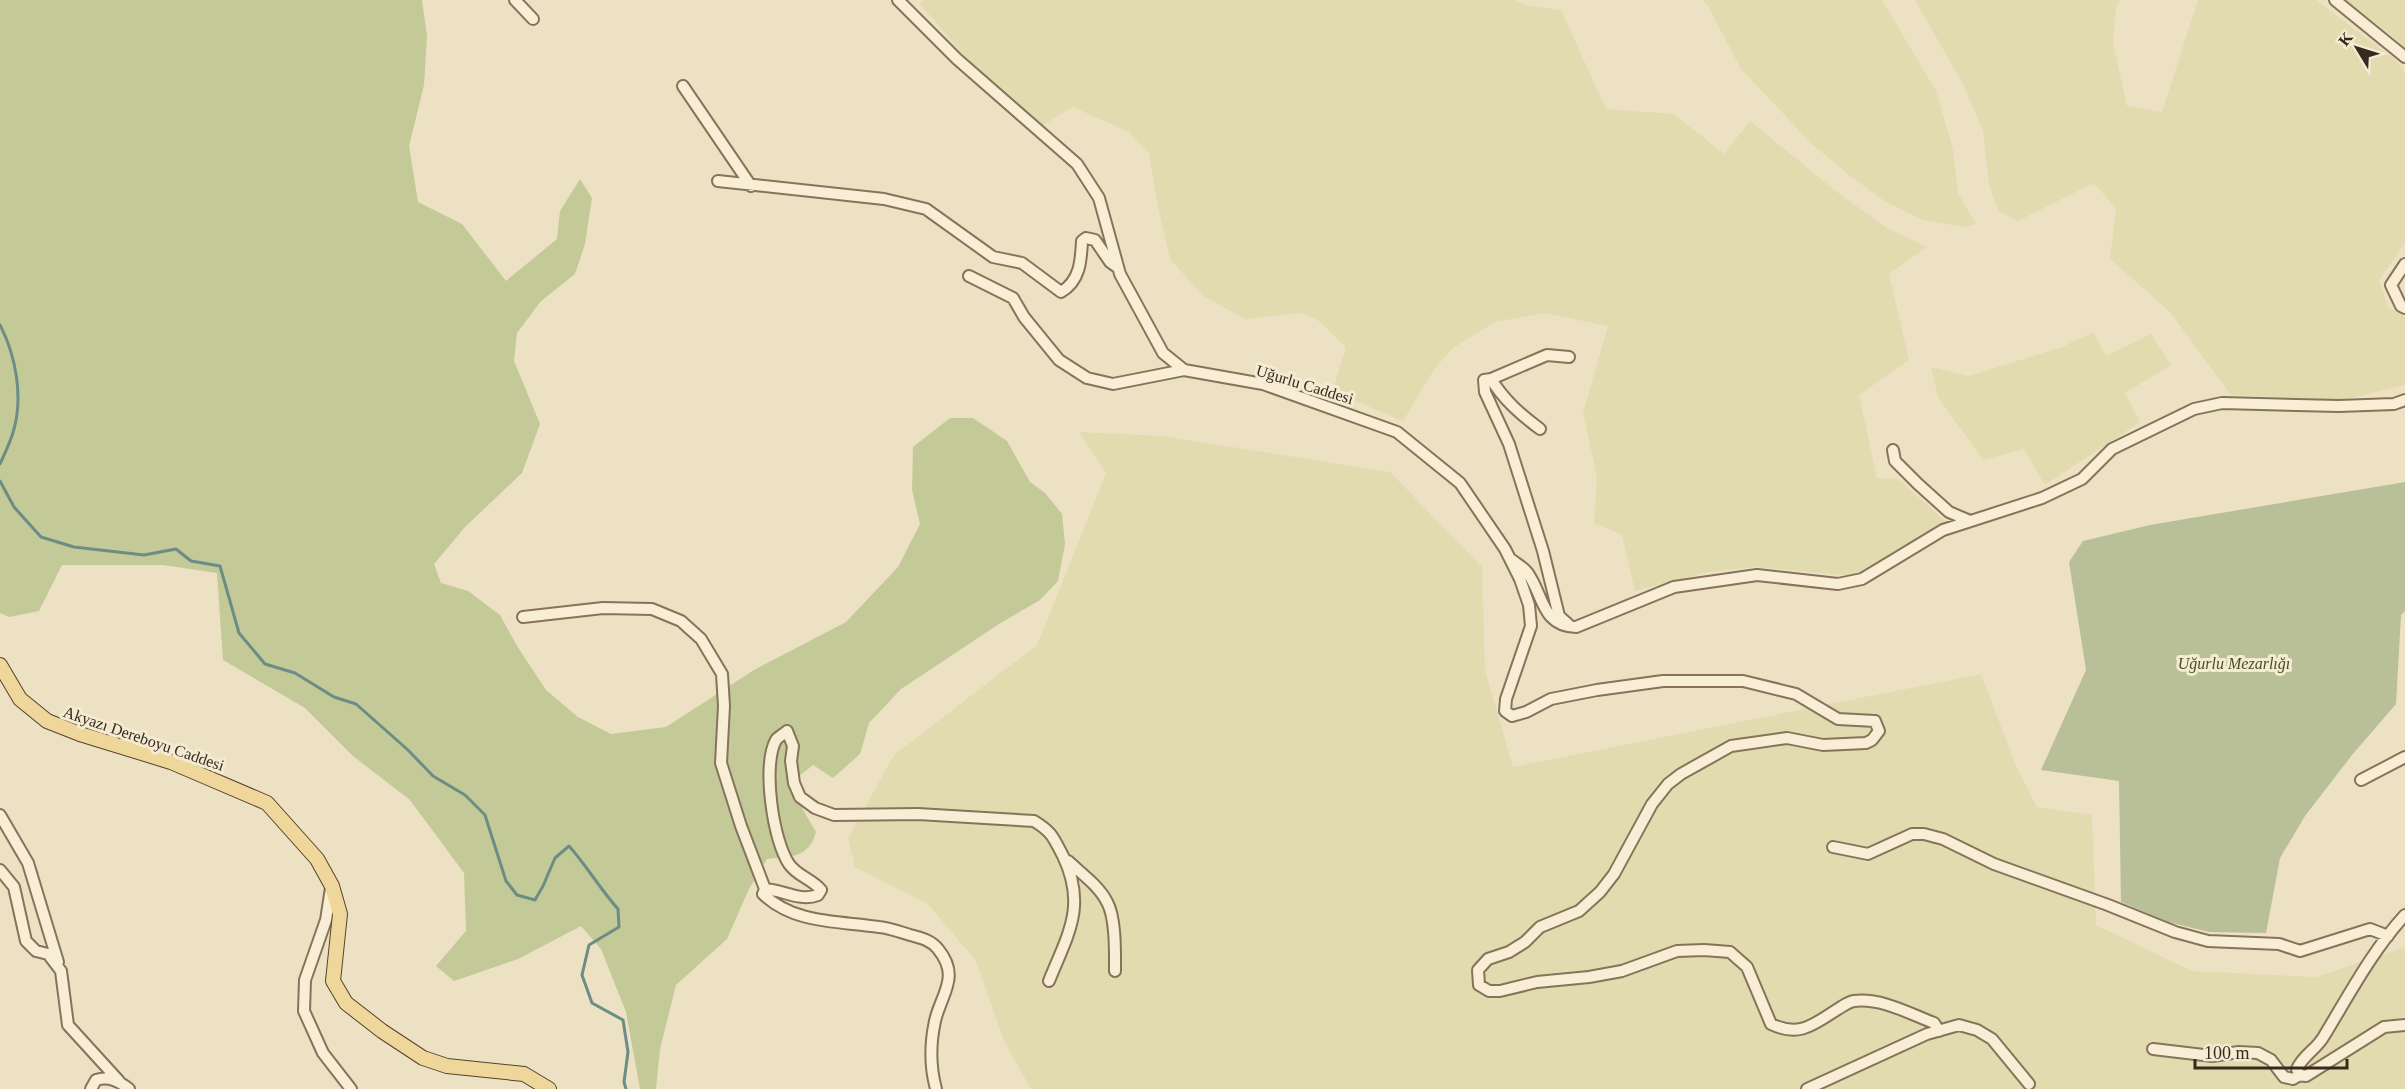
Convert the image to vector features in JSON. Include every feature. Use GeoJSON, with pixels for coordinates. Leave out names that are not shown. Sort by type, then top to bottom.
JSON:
{"type":"FeatureCollection","features":[{"type":"Feature","properties":{"kind":"main road","name":"Akyazı Dereboyu Caddesi"},"geometry":{"type":"LineString","coordinates":[[0,665],[20,699],[47,721],[80,734],[171,762],[267,803],[317,859],[332,886],[340,914],[333,981],[346,1003],[382,1031],[423,1058],[447,1066],[525,1074],[549,1089]]}},
{"type":"Feature","properties":{"kind":"street"},"geometry":{"type":"LineString","coordinates":[[515,0],[534,19]]}},
{"type":"Feature","properties":{"kind":"street"},"geometry":{"type":"LineString","coordinates":[[898,0],[957,59],[1077,164],[1099,198],[1118,267],[1163,353],[1184,370]]}},
{"type":"Feature","properties":{"kind":"street"},"geometry":{"type":"LineString","coordinates":[[2335,0],[2405,57]]}},
{"type":"Feature","properties":{"kind":"street"},"geometry":{"type":"LineString","coordinates":[[683,86],[751,186]]}},
{"type":"Feature","properties":{"kind":"street"},"geometry":{"type":"LineString","coordinates":[[718,181],[884,199],[926,208],[993,257],[1022,263],[1061,292],[1068,288],[1077,277],[1082,241],[1086,238],[1095,240],[1110,262],[1118,267]]}},
{"type":"Feature","properties":{"kind":"street"},"geometry":{"type":"LineString","coordinates":[[2405,264],[2391,285],[2401,306],[2405,308]]}},
{"type":"Feature","properties":{"kind":"street"},"geometry":{"type":"LineString","coordinates":[[969,276],[1012,298],[1024,317],[1059,360],[1087,378],[1113,384],[1184,370]]}},
{"type":"Feature","properties":{"kind":"street"},"geometry":{"type":"LineString","coordinates":[[1569,357],[1547,355],[1484,380],[1485,392],[1509,444],[1543,551],[1559,616],[1572,627]]}},
{"type":"Feature","properties":{"kind":"street","name":"Uğurlu Caddesi"},"geometry":{"type":"LineString","coordinates":[[1184,370],[1263,384],[1397,432],[1460,483],[1510,559]]}},
{"type":"Feature","properties":{"kind":"street"},"geometry":{"type":"LineString","coordinates":[[1491,379],[1502,397],[1540,429]]}},
{"type":"Feature","properties":{"kind":"street"},"geometry":{"type":"LineString","coordinates":[[1510,559],[1526,570],[1544,607],[1555,622],[1572,627],[1598,619],[1674,587],[1757,575],[1838,584],[1862,579],[1943,530],[2042,498],[2082,479],[2112,449],[2194,409],[2222,403],[2339,406],[2394,404],[2405,400]]}},
{"type":"Feature","properties":{"kind":"street"},"geometry":{"type":"LineString","coordinates":[[1893,450],[1895,461],[1918,484],[1949,512],[1970,521]]}},
{"type":"Feature","properties":{"kind":"street"},"geometry":{"type":"LineString","coordinates":[[1510,559],[1529,605],[1531,626],[1506,699],[1504,711],[1512,716],[1526,712],[1551,699],[1597,690],[1663,681],[1743,681],[1796,694],[1838,719],[1875,721],[1879,731],[1872,740],[1855,744],[1823,745],[1787,738],[1731,746],[1681,774],[1668,784],[1652,804],[1614,874],[1600,892],[1579,911],[1540,927],[1517,947],[1488,959],[1478,970],[1479,985],[1489,991],[1500,991],[1537,982],[1622,971],[1677,951],[1730,952],[1747,967],[1771,1024],[1780,1029],[1789,1032],[1806,1028],[1851,1001],[1875,1001],[1934,1023],[1940,1031]]}},
{"type":"Feature","properties":{"kind":"street"},"geometry":{"type":"LineString","coordinates":[[523,616],[603,608],[652,609],[681,621],[701,639],[722,674],[724,705],[722,763],[741,826],[765,889],[763,894],[775,906],[806,918],[882,927],[928,940],[937,948],[947,963],[949,986],[935,1021],[930,1069],[936,1089]]}},
{"type":"Feature","properties":{"kind":"street"},"geometry":{"type":"LineString","coordinates":[[765,889],[778,890],[796,897],[813,897],[819,895],[821,890],[815,883],[791,867],[785,858],[774,823],[768,773],[776,740],[787,731],[793,746],[791,761],[794,783],[800,797],[815,808],[834,815],[918,814],[1034,821],[1050,831],[1070,870],[1075,894],[1075,913],[1049,981]]}},
{"type":"Feature","properties":{"kind":"street"},"geometry":{"type":"LineString","coordinates":[[2361,780],[2405,757]]}},
{"type":"Feature","properties":{"kind":"street"},"geometry":{"type":"LineString","coordinates":[[0,815],[28,863],[61,971],[68,1025],[129,1089]]}},
{"type":"Feature","properties":{"kind":"street"},"geometry":{"type":"LineString","coordinates":[[1833,847],[1868,855],[1912,834],[1924,834],[1964,848],[1994,864],[2175,932],[2208,941],[2279,944],[2300,951],[2370,929],[2388,936]]}},
{"type":"Feature","properties":{"kind":"street"},"geometry":{"type":"LineString","coordinates":[[1063,857],[1088,879],[1108,902],[1115,938],[1115,971]]}},
{"type":"Feature","properties":{"kind":"street"},"geometry":{"type":"LineString","coordinates":[[0,870],[14,887],[27,941],[36,951],[48,954],[61,971]]}},
{"type":"Feature","properties":{"kind":"street"},"geometry":{"type":"LineString","coordinates":[[332,886],[326,920],[304,980],[304,1011],[323,1053],[351,1089]]}},
{"type":"Feature","properties":{"kind":"street"},"geometry":{"type":"LineString","coordinates":[[2300,1075],[2297,1069],[2301,1061],[2323,1039],[2355,981],[2405,915]]}},
{"type":"Feature","properties":{"kind":"street"},"geometry":{"type":"LineString","coordinates":[[1807,1089],[1847,1069],[1959,1025],[1977,1030],[1992,1039],[2029,1084]]}},
{"type":"Feature","properties":{"kind":"street"},"geometry":{"type":"LineString","coordinates":[[2153,1049],[2212,1056],[2239,1052],[2258,1053],[2271,1060],[2284,1077],[2294,1079],[2300,1075],[2306,1076],[2385,1027],[2405,1025]]}},
{"type":"Feature","properties":{"kind":"street"},"geometry":{"type":"LineString","coordinates":[[91,1089],[96,1080],[103,1078],[119,1081]]}},
{"type":"Feature","properties":{"kind":"shaded area"},"geometry":{"type":"Polygon","coordinates":[[[923,0],[1514,0],[1530,6],[1561,10],[1606,109],[1674,114],[1724,154],[1750,121],[1837,192],[1887,228],[1927,247],[1889,274],[1909,360],[1859,395],[1877,478],[1898,479],[1946,522],[1854,576],[1756,567],[1708,572],[1635,591],[1622,535],[1594,523],[1597,477],[1583,413],[1608,326],[1544,313],[1495,322],[1453,348],[1435,368],[1403,421],[1332,391],[1346,348],[1319,321],[1300,313],[1245,319],[1202,295],[1170,259],[1157,203],[1149,153],[1129,132],[1073,107],[1043,125],[971,63],[920,4],[923,0]]]}},
{"type":"Feature","properties":{"kind":"shaded area"},"geometry":{"type":"Polygon","coordinates":[[[1702,0],[1882,0],[1936,91],[1953,149],[1958,193],[1976,224],[1964,227],[1922,220],[1886,202],[1850,176],[1812,144],[1741,69],[1708,6],[1702,0]]]}},
{"type":"Feature","properties":{"kind":"shaded area"},"geometry":{"type":"Polygon","coordinates":[[[1915,0],[2120,0],[2116,8],[2113,43],[2127,106],[2162,112],[2198,0],[2316,0],[2399,63],[2405,73],[2405,243],[2379,280],[2388,307],[2405,317],[2405,385],[2343,400],[2231,395],[2170,312],[2110,259],[2116,208],[2094,183],[2018,221],[1998,211],[1989,184],[1983,131],[1963,84],[1915,0]]]}},
{"type":"Feature","properties":{"kind":"shaded area"},"geometry":{"type":"Polygon","coordinates":[[[2346,0],[2405,0],[2405,48],[2395,38],[2346,0]]]}},
{"type":"Feature","properties":{"kind":"shaded area"},"geometry":{"type":"Polygon","coordinates":[[[2093,332],[2106,356],[2151,334],[2171,365],[2125,393],[2140,422],[2045,485],[2024,449],[1983,460],[1938,397],[1931,367],[1969,376],[2062,347],[2093,332]]]}},
{"type":"Feature","properties":{"kind":"shaded area"},"geometry":{"type":"Polygon","coordinates":[[[1079,432],[1162,436],[1390,472],[1482,567],[1485,670],[1513,767],[1981,674],[2016,766],[2037,807],[2092,815],[2096,925],[2192,971],[2316,977],[2405,947],[2405,1089],[1031,1089],[1004,1041],[976,961],[928,904],[855,867],[848,838],[894,755],[1037,645],[1106,473],[1079,432]]]}},
{"type":"Feature","properties":{"kind":"green space"},"geometry":{"type":"Polygon","coordinates":[[[0,0],[422,0],[427,36],[424,85],[409,146],[418,202],[462,224],[506,281],[557,239],[560,211],[580,179],[592,198],[585,244],[575,274],[541,301],[517,333],[514,361],[540,424],[522,473],[465,527],[434,564],[441,583],[468,591],[500,615],[546,690],[578,717],[611,734],[666,727],[754,670],[846,622],[898,567],[920,524],[912,490],[913,447],[950,418],[973,418],[1007,441],[1030,482],[1045,493],[1062,514],[1065,544],[1058,581],[1040,600],[999,624],[901,689],[869,723],[860,754],[833,778],[813,765],[798,777],[802,808],[816,832],[813,841],[809,847],[798,854],[767,859],[749,889],[727,939],[676,985],[660,1049],[656,1089],[640,1089],[626,1012],[601,949],[581,926],[518,959],[454,981],[436,966],[466,931],[464,873],[410,800],[353,756],[305,708],[223,660],[217,573],[163,565],[62,565],[39,611],[9,617],[0,613],[0,0]]]}},
{"type":"Feature","properties":{"kind":"green space","name":"Uğurlu Mezarlığı"},"geometry":{"type":"Polygon","coordinates":[[[2405,482],[2405,611],[2401,615],[2396,704],[2352,755],[2305,816],[2280,858],[2266,933],[2209,932],[2168,922],[2121,902],[2119,781],[2041,770],[2086,670],[2069,562],[2083,541],[2150,525],[2405,482]]]}},
{"type":"Feature","properties":{"kind":"waterway"},"geometry":{"type":"LineString","coordinates":[[0,325],[14,363],[18,390],[17,416],[13,433],[0,464]]}},
{"type":"Feature","properties":{"kind":"waterway"},"geometry":{"type":"LineString","coordinates":[[0,481],[14,507],[41,537],[74,547],[144,555],[176,549],[191,561],[220,566],[239,633],[265,664],[295,673],[334,697],[356,704],[408,750],[433,776],[465,795],[485,815],[506,881],[517,895],[535,900],[555,858],[569,846],[618,909],[619,927],[589,945],[582,975],[592,1003],[623,1020],[628,1052],[624,1082],[626,1089]]}}]}
